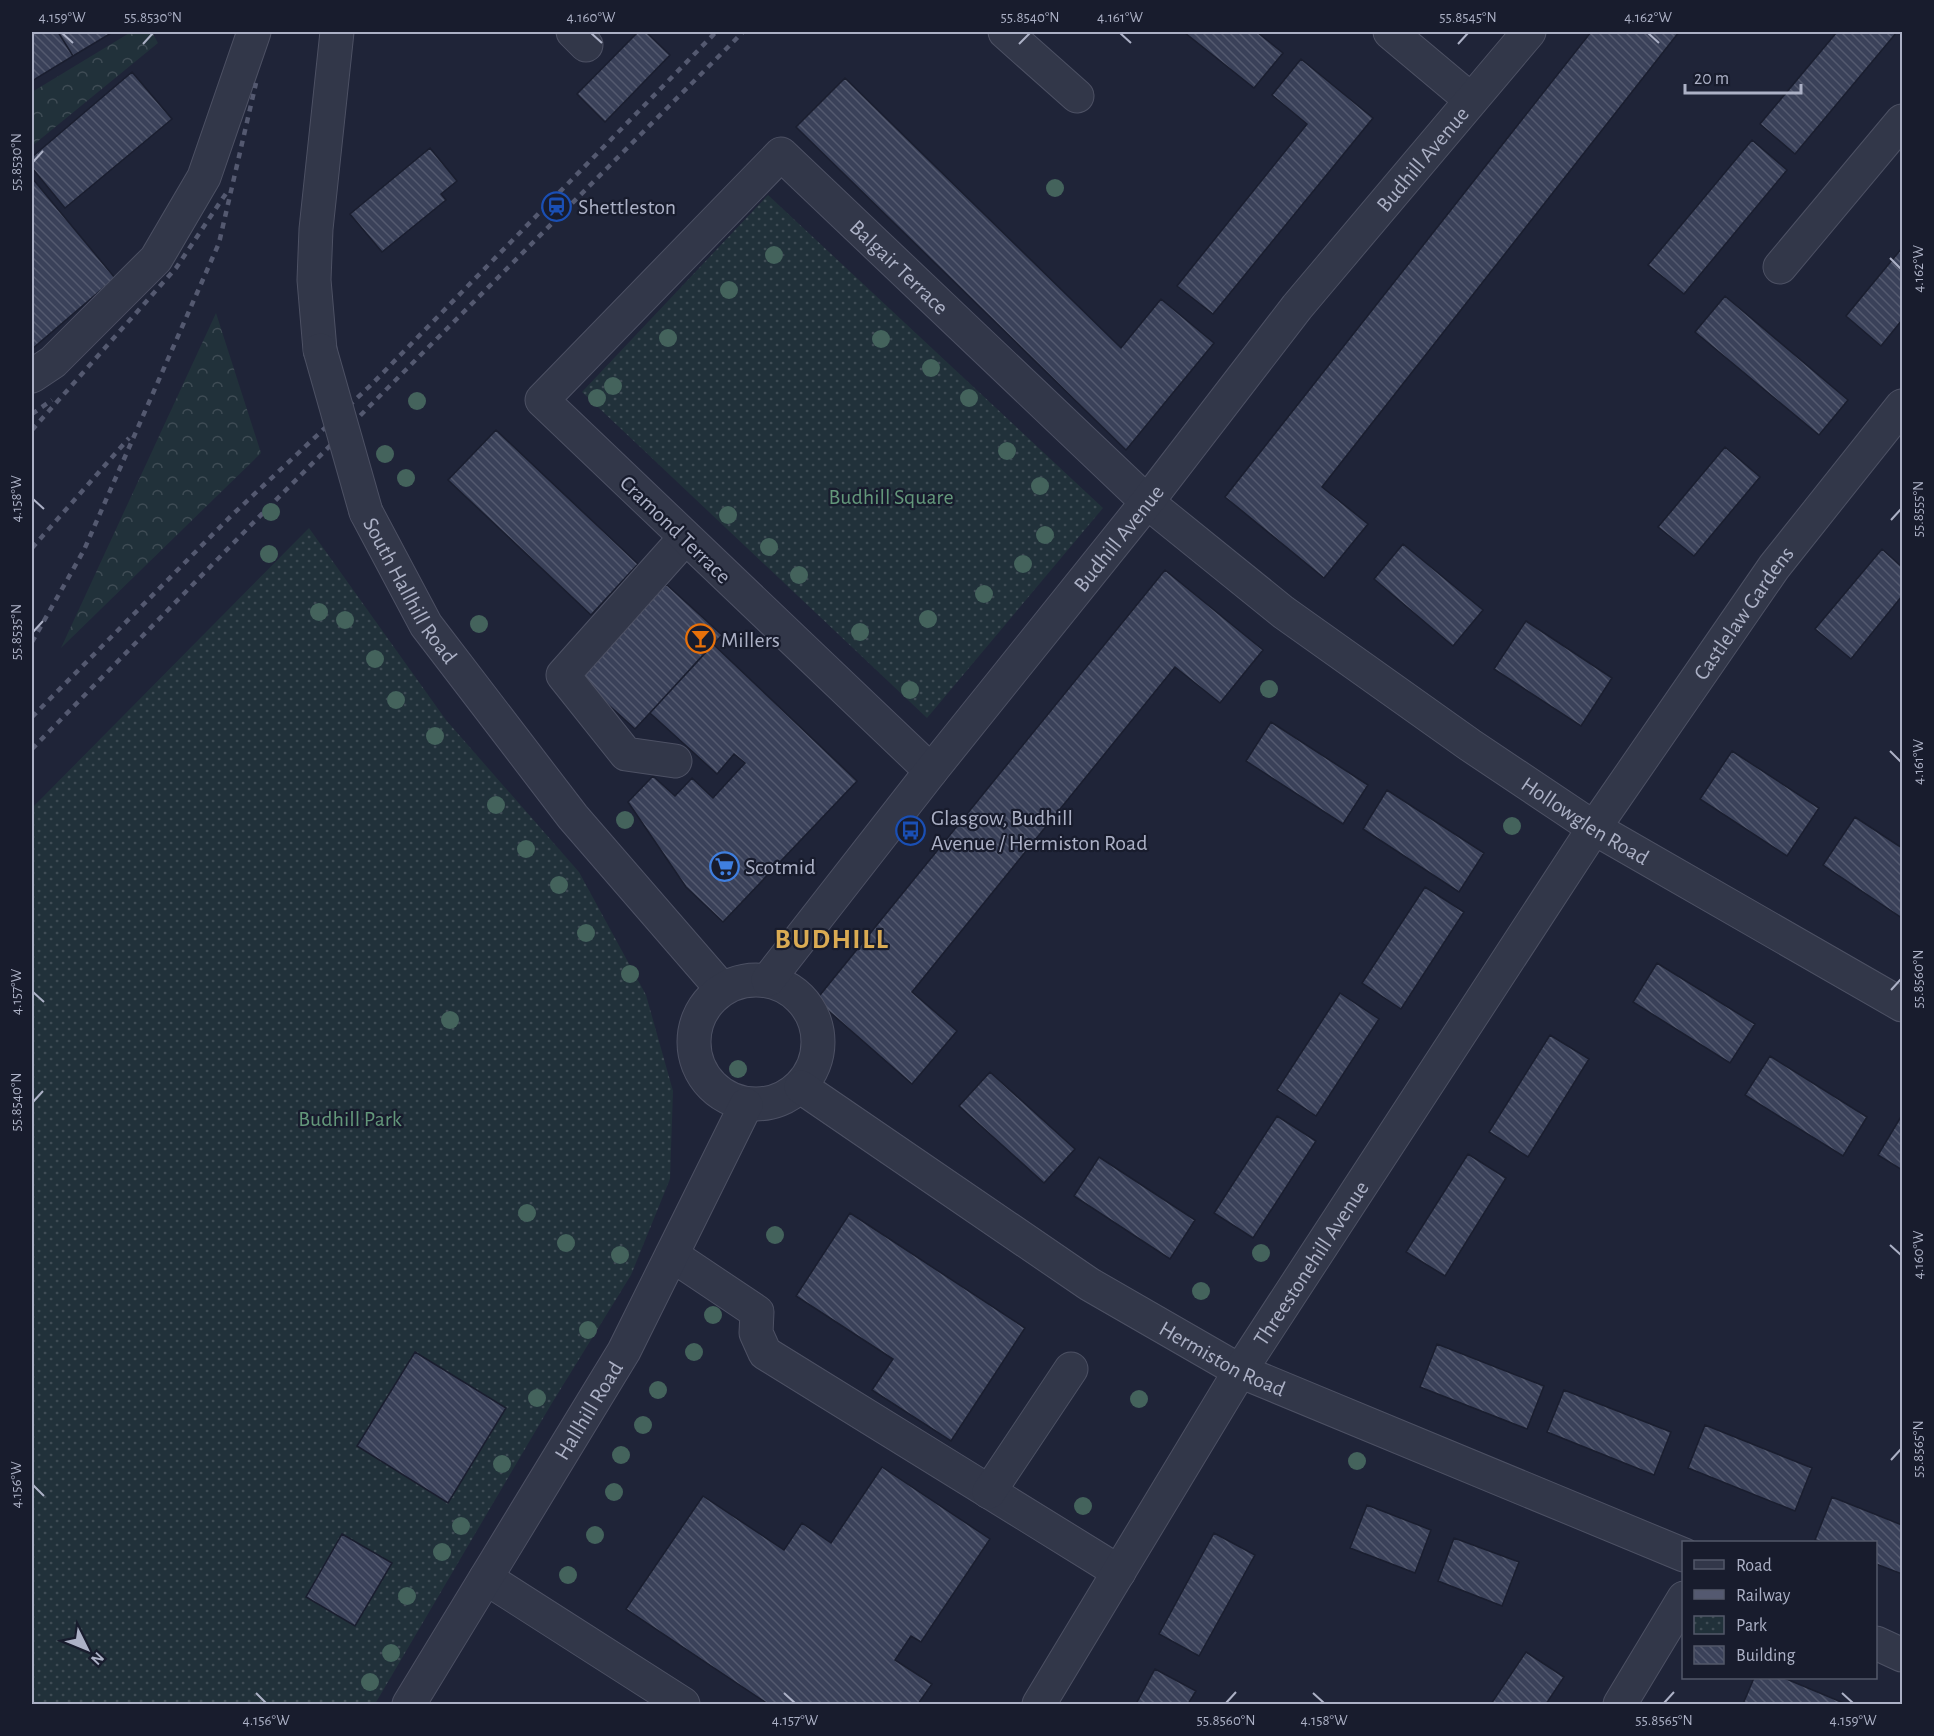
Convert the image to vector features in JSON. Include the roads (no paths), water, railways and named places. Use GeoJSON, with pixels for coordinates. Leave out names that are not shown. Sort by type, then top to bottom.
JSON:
{"type":"FeatureCollection","features":[{"type":"Feature","properties":{"kind":"street"},"geometry":{"type":"LineString","coordinates":[[32,376],[53,362],[156,259],[204,177],[254,32]]}},
{"type":"Feature","properties":{"kind":"street","name":"South Hallhill Road"},"geometry":{"type":"LineString","coordinates":[[337,32],[316,229],[314,280],[320,350],[366,512],[426,626],[573,817],[722,989]]}},
{"type":"Feature","properties":{"kind":"street"},"geometry":{"type":"LineString","coordinates":[[1005,32],[1077,96]]}},
{"type":"Feature","properties":{"kind":"street","name":"Budhill Avenue"},"geometry":{"type":"LineString","coordinates":[[1390,32],[1471,100]]}},
{"type":"Feature","properties":{"kind":"street","name":"Budhill Avenue"},"geometry":{"type":"LineString","coordinates":[[768,980],[931,771],[1147,502],[1297,307],[1529,32]]}},
{"type":"Feature","properties":{"kind":"street"},"geometry":{"type":"LineString","coordinates":[[1780,267],[1901,125]]}},
{"type":"Feature","properties":{"kind":"street","name":"Balgair Terrace"},"geometry":{"type":"LineString","coordinates":[[657,283],[781,154],[1147,502]]}},
{"type":"Feature","properties":{"kind":"street","name":"Cramond Terrace"},"geometry":{"type":"LineString","coordinates":[[657,283],[542,400],[684,538],[931,771]]}},
{"type":"Feature","properties":{"kind":"street","name":"Castlelaw Gardens"},"geometry":{"type":"LineString","coordinates":[[1594,828],[1774,567],[1902,406]]}},
{"type":"Feature","properties":{"kind":"street","name":"Hollowglen Road"},"geometry":{"type":"LineString","coordinates":[[1147,502],[1283,612],[1470,745],[1594,828],[1902,1005]]}},
{"type":"Feature","properties":{"kind":"street"},"geometry":{"type":"LineString","coordinates":[[675,761],[626,754],[563,675],[684,538]]}},
{"type":"Feature","properties":{"kind":"street","name":"Threestonehill Avenue"},"geometry":{"type":"LineString","coordinates":[[1039,1704],[1240,1371],[1594,828]]}},
{"type":"Feature","properties":{"kind":"street"},"geometry":{"type":"LineString","coordinates":[[742,980],[768,980],[799,995],[818,1029],[817,1062],[801,1087],[781,1100],[746,1105],[718,1094],[695,1059],[697,1020],[705,1006],[722,989],[742,980]]}},
{"type":"Feature","properties":{"kind":"street","name":"Hermiston Road"},"geometry":{"type":"LineString","coordinates":[[801,1087],[1089,1284],[1240,1371],[1682,1555]]}},
{"type":"Feature","properties":{"kind":"street","name":"Hallhill Road"},"geometry":{"type":"LineString","coordinates":[[409,1704],[624,1351],[746,1105]]}},
{"type":"Feature","properties":{"kind":"street"},"geometry":{"type":"LineString","coordinates":[[672,1255],[757,1312],[756,1334],[765,1353],[1119,1572]]}},
{"type":"Feature","properties":{"kind":"street"},"geometry":{"type":"LineString","coordinates":[[989,1492],[1071,1369]]}},
{"type":"Feature","properties":{"kind":"street"},"geometry":{"type":"LineString","coordinates":[[486,1578],[683,1704]]}},
{"type":"Feature","properties":{"kind":"street"},"geometry":{"type":"LineString","coordinates":[[1620,1704],[1682,1600]]}},
{"type":"Feature","properties":{"kind":"street"},"geometry":{"type":"LineString","coordinates":[[1877,1644],[1902,1655]]}},
{"type":"Feature","properties":{"kind":"railway"},"geometry":{"type":"LineString","coordinates":[[32,717],[231,516],[373,383],[716,32]]}},
{"type":"Feature","properties":{"kind":"railway"},"geometry":{"type":"LineString","coordinates":[[32,749],[253,523],[743,32]]}},
{"type":"Feature","properties":{"kind":"railway"},"geometry":{"type":"LineString","coordinates":[[32,642],[84,550],[219,243],[256,83]]}},
{"type":"Feature","properties":{"kind":"railway"},"geometry":{"type":"LineString","coordinates":[[32,430],[176,268],[229,189]]}},
{"type":"Feature","properties":{"kind":"railway"},"geometry":{"type":"LineString","coordinates":[[32,414],[52,400]]}},
{"type":"Feature","properties":{"kind":"railway"},"geometry":{"type":"LineString","coordinates":[[32,548],[129,438]]}},
{"type":"Feature","properties":{"kind":"place","name":"Shettleston"},"geometry":{"type":"Point","coordinates":[557,206]}},
{"type":"Feature","properties":{"kind":"place","name":"Millers"},"geometry":{"type":"Point","coordinates":[700,639]}},
{"type":"Feature","properties":{"kind":"place","name":"Glasgow, Budhill Avenue / Hermiston Road"},"geometry":{"type":"Point","coordinates":[910,830]}},
{"type":"Feature","properties":{"kind":"place","name":"Scotmid"},"geometry":{"type":"Point","coordinates":[724,866]}},
{"type":"Feature","properties":{"kind":"district","name":"BUDHILL"},"geometry":{"type":"Point","coordinates":[832,938]}},
{"type":"Feature","properties":{"kind":"park label","name":"Budhill Square"},"geometry":{"type":"Point","coordinates":[891,496]}},
{"type":"Feature","properties":{"kind":"park label","name":"Budhill Park"},"geometry":{"type":"Point","coordinates":[350,1118]}}]}
